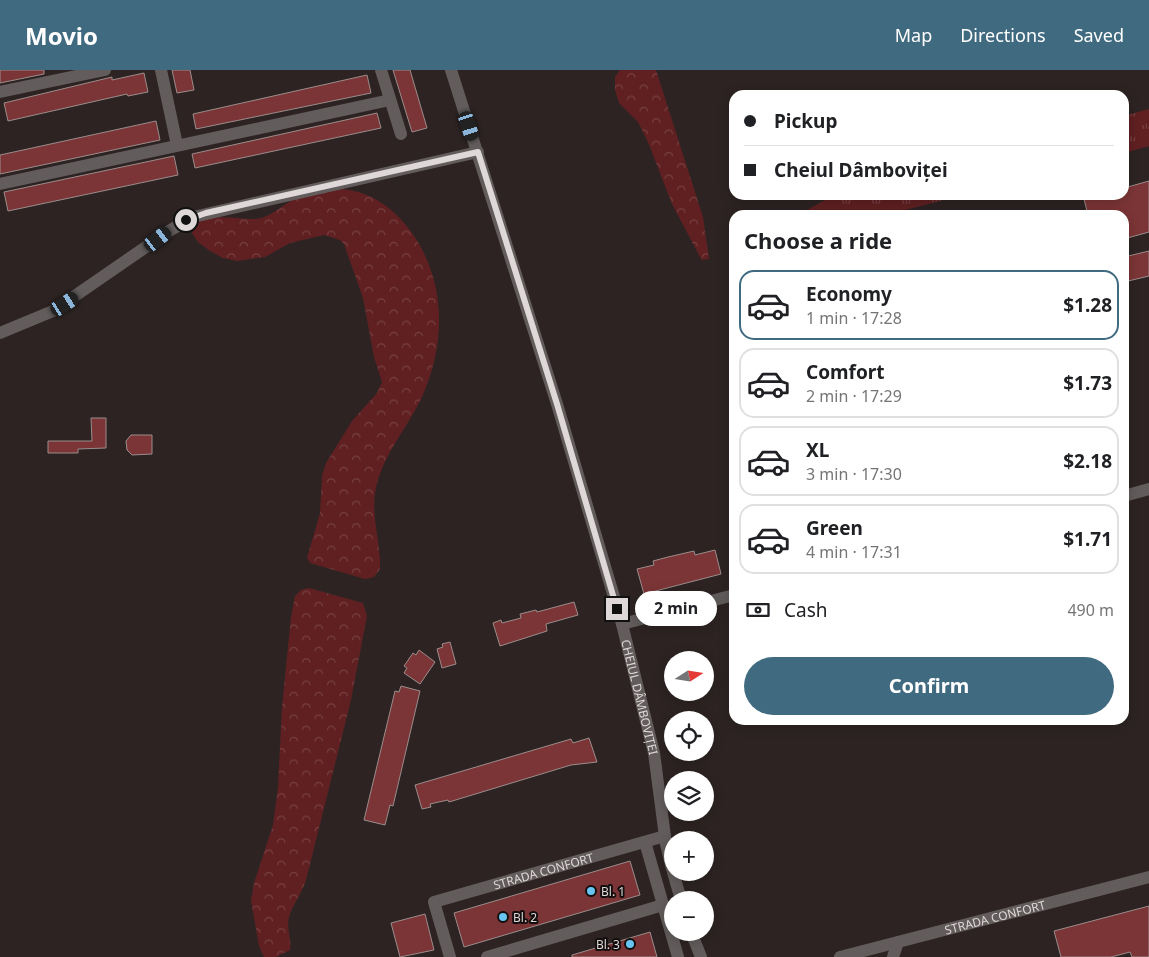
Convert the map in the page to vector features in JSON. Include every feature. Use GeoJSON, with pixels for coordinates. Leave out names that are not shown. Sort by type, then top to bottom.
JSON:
{"type":"FeatureCollection","features":[{"type":"Feature","properties":{"kind":"street"},"geometry":{"type":"LineString","coordinates":[[0,92],[105,70]]}},
{"type":"Feature","properties":{"kind":"street"},"geometry":{"type":"LineString","coordinates":[[160,70],[177,145]]}},
{"type":"Feature","properties":{"kind":"street"},"geometry":{"type":"LineString","coordinates":[[381,70],[401,134]]}},
{"type":"Feature","properties":{"kind":"street","name":"CHEIUL DÂMBOVIȚEI"},"geometry":{"type":"LineString","coordinates":[[451,70],[555,395],[622,624],[654,753],[664,836]]}},
{"type":"Feature","properties":{"kind":"street"},"geometry":{"type":"LineString","coordinates":[[0,184],[390,100]]}},
{"type":"Feature","properties":{"kind":"street"},"geometry":{"type":"LineString","coordinates":[[0,333],[53,311],[169,230],[193,217],[478,152]]}},
{"type":"Feature","properties":{"kind":"street"},"geometry":{"type":"LineString","coordinates":[[1129,495],[1149,489]]}},
{"type":"Feature","properties":{"kind":"street"},"geometry":{"type":"LineString","coordinates":[[622,624],[729,596]]}},
{"type":"Feature","properties":{"kind":"street"},"geometry":{"type":"LineString","coordinates":[[664,836],[645,842],[678,957]]}},
{"type":"Feature","properties":{"kind":"street","name":"STRADA CONFORT"},"geometry":{"type":"LineString","coordinates":[[450,957],[434,902],[645,842]]}},
{"type":"Feature","properties":{"kind":"street","name":"STRADA CONFORT"},"geometry":{"type":"LineString","coordinates":[[840,957],[898,952],[1149,877]]}},
{"type":"Feature","properties":{"kind":"street"},"geometry":{"type":"LineString","coordinates":[[487,957],[663,905]]}},
{"type":"Feature","properties":{"kind":"street"},"geometry":{"type":"LineString","coordinates":[[695,941],[701,957]]}},
{"type":"Feature","properties":{"kind":"green space"},"geometry":{"type":"Polygon","coordinates":[[[620,70],[656,70],[703,217],[709,259],[702,260],[672,204],[648,142],[638,122],[619,103],[615,90],[615,77],[620,70]]]}},
{"type":"Feature","properties":{"kind":"green space"},"geometry":{"type":"Polygon","coordinates":[[[1149,109],[1149,146],[1129,152],[1129,115],[1149,109]]]}},
{"type":"Feature","properties":{"kind":"green space"},"geometry":{"type":"Polygon","coordinates":[[[341,189],[352,190],[372,197],[390,209],[405,224],[423,252],[432,272],[439,314],[435,357],[429,378],[421,399],[391,450],[377,483],[374,505],[380,569],[374,577],[365,579],[310,563],[307,558],[320,513],[322,476],[326,463],[352,421],[377,393],[382,382],[374,357],[363,298],[344,244],[340,240],[324,235],[290,243],[265,257],[237,261],[223,258],[210,251],[198,242],[192,233],[195,226],[209,218],[260,218],[300,197],[341,189]]]}},
{"type":"Feature","properties":{"kind":"green space"},"geometry":{"type":"Polygon","coordinates":[[[825,200],[944,200],[905,210],[807,210],[825,200]]]}},
{"type":"Feature","properties":{"kind":"green space"},"geometry":{"type":"Polygon","coordinates":[[[309,588],[363,603],[367,616],[351,700],[306,880],[289,917],[290,950],[276,957],[264,957],[259,946],[251,901],[254,883],[273,825],[278,787],[282,707],[291,617],[295,596],[301,590],[309,588]]]}},
{"type":"Feature","properties":{"kind":"building"},"geometry":{"type":"Polygon","coordinates":[[[0,70],[44,70],[44,74],[0,83],[0,70]]]}},
{"type":"Feature","properties":{"kind":"building"},"geometry":{"type":"Polygon","coordinates":[[[172,70],[190,70],[194,90],[177,93],[172,70]]]}},
{"type":"Feature","properties":{"kind":"building"},"geometry":{"type":"Polygon","coordinates":[[[393,70],[410,70],[427,128],[412,132],[393,70]]]}},
{"type":"Feature","properties":{"kind":"building"},"geometry":{"type":"Polygon","coordinates":[[[144,73],[148,92],[128,96],[127,94],[8,121],[4,103],[112,77],[112,80],[144,73]]]}},
{"type":"Feature","properties":{"kind":"building"},"geometry":{"type":"Polygon","coordinates":[[[367,75],[371,93],[196,129],[193,114],[367,75]]]}},
{"type":"Feature","properties":{"kind":"building"},"geometry":{"type":"Polygon","coordinates":[[[377,113],[381,128],[195,168],[192,154],[377,113]]]}},
{"type":"Feature","properties":{"kind":"building"},"geometry":{"type":"Polygon","coordinates":[[[156,121],[160,140],[0,174],[0,155],[156,121]]]}},
{"type":"Feature","properties":{"kind":"building"},"geometry":{"type":"Polygon","coordinates":[[[174,156],[178,175],[8,211],[4,192],[174,156]]]}},
{"type":"Feature","properties":{"kind":"building"},"geometry":{"type":"Polygon","coordinates":[[[1149,181],[1149,232],[1129,238],[1129,210],[1087,210],[1084,200],[1129,200],[1129,187],[1149,181]]]}},
{"type":"Feature","properties":{"kind":"building"},"geometry":{"type":"Polygon","coordinates":[[[1149,251],[1149,276],[1129,281],[1129,256],[1149,251]]]}},
{"type":"Feature","properties":{"kind":"building"},"geometry":{"type":"Polygon","coordinates":[[[91,418],[106,418],[106,448],[78,449],[78,453],[48,453],[48,441],[92,441],[91,418]]]}},
{"type":"Feature","properties":{"kind":"building"},"geometry":{"type":"Polygon","coordinates":[[[131,435],[152,435],[152,454],[132,455],[127,450],[126,441],[131,435]]]}},
{"type":"Feature","properties":{"kind":"building"},"geometry":{"type":"Polygon","coordinates":[[[715,550],[721,574],[644,594],[637,569],[654,565],[653,561],[668,557],[694,551],[695,555],[715,550]]]}},
{"type":"Feature","properties":{"kind":"building"},"geometry":{"type":"Polygon","coordinates":[[[574,602],[578,615],[546,624],[547,631],[500,646],[493,623],[501,620],[502,623],[521,618],[520,614],[536,610],[537,612],[574,602]]]}},
{"type":"Feature","properties":{"kind":"building"},"geometry":{"type":"Polygon","coordinates":[[[450,642],[456,664],[442,668],[437,649],[443,647],[442,644],[450,642]]]}},
{"type":"Feature","properties":{"kind":"building"},"geometry":{"type":"Polygon","coordinates":[[[419,650],[435,662],[420,684],[404,673],[407,668],[404,666],[413,653],[416,655],[419,650]]]}},
{"type":"Feature","properties":{"kind":"building"},"geometry":{"type":"Polygon","coordinates":[[[401,686],[420,691],[393,806],[390,805],[385,825],[364,820],[395,691],[399,692],[401,686]]]}},
{"type":"Feature","properties":{"kind":"building"},"geometry":{"type":"Polygon","coordinates":[[[589,738],[597,762],[571,765],[449,802],[448,800],[430,804],[431,807],[422,809],[415,785],[571,739],[573,743],[589,738]]]}},
{"type":"Feature","properties":{"kind":"building"},"geometry":{"type":"Polygon","coordinates":[[[630,861],[640,895],[464,947],[454,913],[630,861]]]}},
{"type":"Feature","properties":{"kind":"building"},"geometry":{"type":"Polygon","coordinates":[[[1149,906],[1149,957],[1132,957],[1130,952],[1111,957],[1061,957],[1054,931],[1149,906]]]}},
{"type":"Feature","properties":{"kind":"building"},"geometry":{"type":"Polygon","coordinates":[[[425,914],[434,950],[400,957],[391,923],[425,914]]]}},
{"type":"Feature","properties":{"kind":"building","name":"Bl. 3"},"geometry":{"type":"Polygon","coordinates":[[[650,932],[657,957],[572,957],[572,955],[650,932]]]}},
{"type":"Feature","properties":{"kind":"place","name":"Bl. 1"},"geometry":{"type":"Point","coordinates":[591,891]}},
{"type":"Feature","properties":{"kind":"place","name":"Bl. 2"},"geometry":{"type":"Point","coordinates":[503,917]}},
{"type":"Feature","properties":{"kind":"place","name":"Bl. 3"},"geometry":{"type":"Point","coordinates":[630,944]}},
{"type":"Feature","properties":{"kind":"route"},"geometry":{"type":"LineString","coordinates":[[186,220],[206,213],[478,152],[557,404],[617,609]]}}]}
